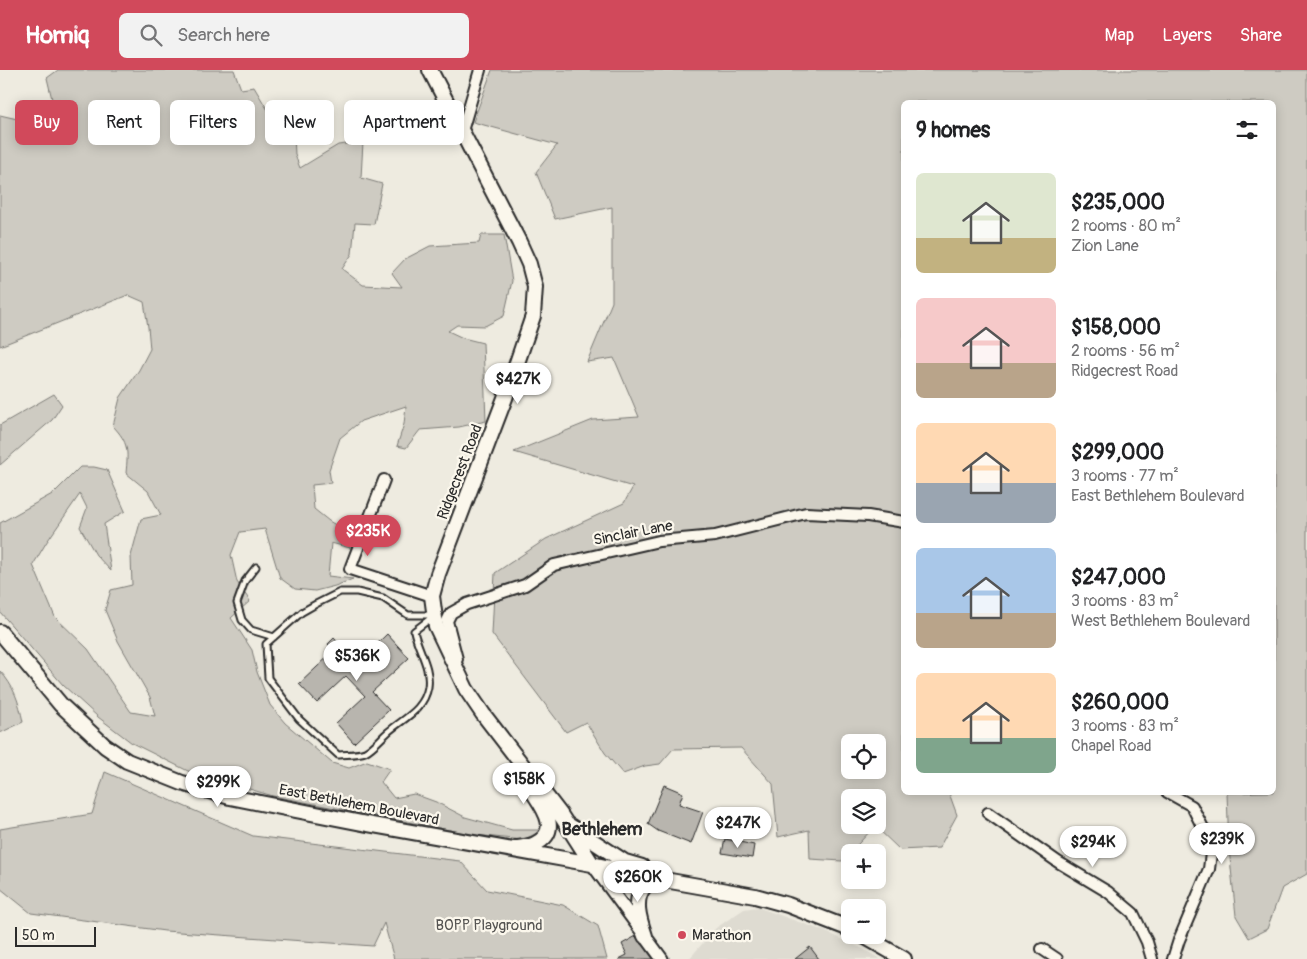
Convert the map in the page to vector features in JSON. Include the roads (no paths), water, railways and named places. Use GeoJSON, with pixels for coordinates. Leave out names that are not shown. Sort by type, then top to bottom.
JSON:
{"type":"FeatureCollection","features":[{"type":"Feature","properties":{"kind":"main road","name":"Ridgecrest Road"},"geometry":{"type":"LineString","coordinates":[[430,70],[446,100]]}},
{"type":"Feature","properties":{"kind":"main road","name":"Ridgecrest Road"},"geometry":{"type":"LineString","coordinates":[[464,135],[526,257],[535,287],[533,316],[524,346],[465,507],[438,574],[432,596],[434,615],[436,626],[463,684],[483,714],[565,822],[592,864]]}},
{"type":"Feature","properties":{"kind":"main road","name":"East Bethlehem Boulevard"},"geometry":{"type":"LineString","coordinates":[[0,632],[61,705],[106,746],[128,761],[182,783],[230,797],[358,823],[592,864],[659,879],[722,890]]}},
{"type":"Feature","properties":{"kind":"main road"},"geometry":{"type":"LineString","coordinates":[[506,850],[535,844],[547,834],[550,827],[549,819],[515,764],[512,751]]}},
{"type":"Feature","properties":{"kind":"main road"},"geometry":{"type":"LineString","coordinates":[[565,822],[625,862],[686,877],[722,890],[788,905],[841,926]]}},
{"type":"Feature","properties":{"kind":"main road"},"geometry":{"type":"LineString","coordinates":[[645,936],[638,917],[638,904],[645,885],[659,879]]}},
{"type":"Feature","properties":{"kind":"main road"},"geometry":{"type":"LineString","coordinates":[[878,944],[904,959]]}},
{"type":"Feature","properties":{"kind":"street"},"geometry":{"type":"LineString","coordinates":[[464,124],[480,70]]}},
{"type":"Feature","properties":{"kind":"street"},"geometry":{"type":"LineString","coordinates":[[384,480],[350,569],[432,596]]}},
{"type":"Feature","properties":{"kind":"street","name":"Sinclair Lane"},"geometry":{"type":"LineString","coordinates":[[463,684],[447,621],[450,613],[467,604],[525,585],[554,565],[659,541],[715,536],[806,513],[868,516],[901,522]]}},
{"type":"Feature","properties":{"kind":"street"},"geometry":{"type":"LineString","coordinates":[[1172,795],[1192,806],[1212,846],[1209,869],[1173,959]]}},
{"type":"Feature","properties":{"kind":"street"},"geometry":{"type":"LineString","coordinates":[[988,813],[1058,862],[1108,892],[1133,913],[1148,942],[1152,959]]}},
{"type":"Feature","properties":{"kind":"street"},"geometry":{"type":"LineString","coordinates":[[592,864],[662,959]]}},
{"type":"Feature","properties":{"kind":"street"},"geometry":{"type":"LineString","coordinates":[[1042,949],[1057,959]]}},
{"type":"Feature","properties":{"kind":"lane"},"geometry":{"type":"LineString","coordinates":[[256,568],[245,581],[237,602],[242,620],[251,630],[274,637]]}},
{"type":"Feature","properties":{"kind":"lane"},"geometry":{"type":"LineString","coordinates":[[340,592],[357,592],[382,598],[408,615],[434,615],[414,631],[426,666],[428,686],[423,702],[408,718],[391,729],[365,752],[338,755],[299,719],[268,678],[266,644],[302,612],[340,592]]}},
{"type":"Feature","properties":{"kind":"place","name":"Marathon"},"geometry":{"type":"Point","coordinates":[682,935]}},
{"type":"Feature","properties":{"kind":"district","name":"Bethlehem"},"geometry":{"type":"Point","coordinates":[602,829]}},
{"type":"Feature","properties":{"kind":"park label","name":"BOPP Playground"},"geometry":{"type":"Point","coordinates":[489,925]}}]}
